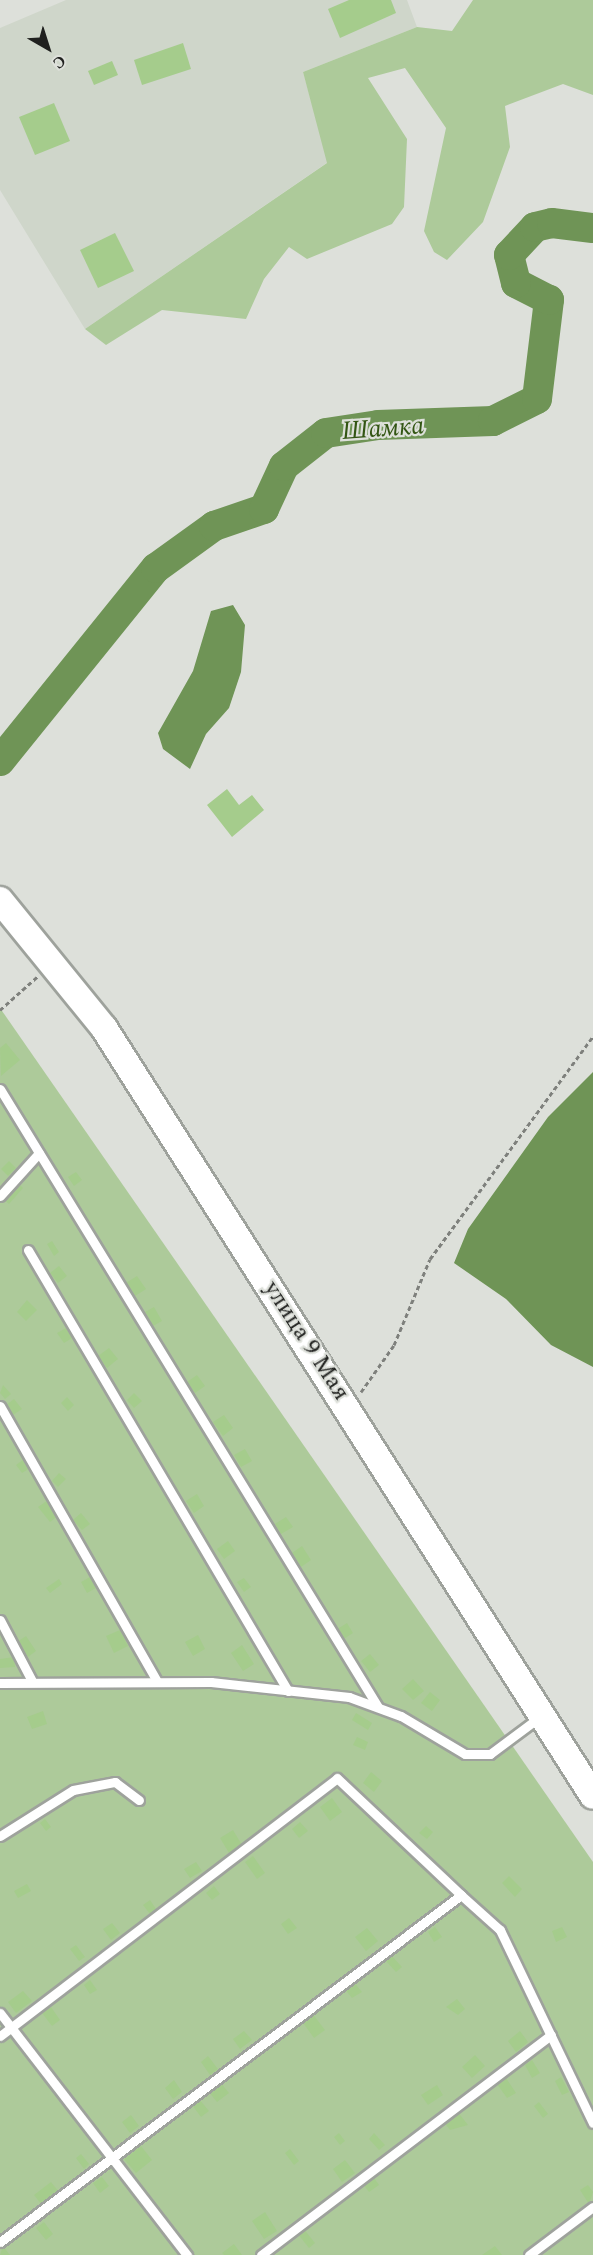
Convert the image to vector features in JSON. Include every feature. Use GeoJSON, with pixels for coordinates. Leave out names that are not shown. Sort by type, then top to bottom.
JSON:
{"type":"FeatureCollection","features":[{"type":"Feature","properties":{"kind":"main road","name":"улица 9 Мая"},"geometry":{"type":"LineString","coordinates":[[0,900],[104,1028],[350,1409],[593,1796]]}},
{"type":"Feature","properties":{"kind":"lane"},"geometry":{"type":"LineString","coordinates":[[0,1089],[378,1707]]}},
{"type":"Feature","properties":{"kind":"lane"},"geometry":{"type":"LineString","coordinates":[[0,1196],[39,1153]]}},
{"type":"Feature","properties":{"kind":"lane"},"geometry":{"type":"LineString","coordinates":[[28,1250],[288,1691]]}},
{"type":"Feature","properties":{"kind":"lane"},"geometry":{"type":"LineString","coordinates":[[0,1406],[156,1680]]}},
{"type":"Feature","properties":{"kind":"lane"},"geometry":{"type":"LineString","coordinates":[[0,1620],[32,1681]]}},
{"type":"Feature","properties":{"kind":"lane"},"geometry":{"type":"LineString","coordinates":[[0,1683],[156,1680],[349,1696],[378,1707],[465,1754],[490,1754],[541,1716]]}},
{"type":"Feature","properties":{"kind":"lane"},"geometry":{"type":"LineString","coordinates":[[0,2036],[337,1778],[500,1930],[593,2123]]}},
{"type":"Feature","properties":{"kind":"lane"},"geometry":{"type":"LineString","coordinates":[[0,1836],[74,1790],[115,1782],[139,1800]]}},
{"type":"Feature","properties":{"kind":"lane"},"geometry":{"type":"LineString","coordinates":[[0,2242],[462,1895]]}},
{"type":"Feature","properties":{"kind":"lane"},"geometry":{"type":"LineString","coordinates":[[0,2013],[187,2255]]}},
{"type":"Feature","properties":{"kind":"lane"},"geometry":{"type":"LineString","coordinates":[[261,2255],[551,2035]]}},
{"type":"Feature","properties":{"kind":"lane"},"geometry":{"type":"LineString","coordinates":[[529,2255],[593,2207]]}},
{"type":"Feature","properties":{"kind":"path"},"geometry":{"type":"LineString","coordinates":[[0,1010],[52,964]]}},
{"type":"Feature","properties":{"kind":"path"},"geometry":{"type":"LineString","coordinates":[[350,1409],[394,1345],[430,1259],[593,1036]]}},
{"type":"Feature","properties":{"kind":"shaded area"},"geometry":{"type":"Polygon","coordinates":[[[66,0],[407,0],[417,27],[303,72],[328,162],[85,329],[0,190],[0,28],[66,0]]]}},
{"type":"Feature","properties":{"kind":"shaded area"},"geometry":{"type":"Polygon","coordinates":[[[473,0],[593,0],[593,95],[563,84],[505,106],[510,147],[483,222],[447,260],[434,252],[424,231],[446,128],[405,68],[368,78],[407,139],[404,207],[392,224],[307,259],[289,247],[264,279],[246,319],[162,310],[106,345],[85,329],[327,163],[303,72],[417,27],[452,31],[473,0]]]}},
{"type":"Feature","properties":{"kind":"shaded area"},"geometry":{"type":"Polygon","coordinates":[[[233,605],[245,625],[241,672],[229,708],[206,734],[190,769],[163,749],[158,733],[193,671],[211,611],[233,605]]]}},
{"type":"Feature","properties":{"kind":"shaded area"},"geometry":{"type":"Polygon","coordinates":[[[0,1008],[593,1862],[593,2255],[0,2255],[0,1008]]]}},
{"type":"Feature","properties":{"kind":"shaded area"},"geometry":{"type":"Polygon","coordinates":[[[593,1072],[593,1367],[551,1345],[506,1299],[454,1263],[468,1229],[548,1117],[593,1072]]]}},
{"type":"Feature","properties":{"kind":"building"},"geometry":{"type":"Polygon","coordinates":[[[349,0],[391,0],[396,13],[340,38],[328,9],[349,0]]]}},
{"type":"Feature","properties":{"kind":"building"},"geometry":{"type":"Polygon","coordinates":[[[183,43],[191,69],[142,85],[134,60],[183,43]]]}},
{"type":"Feature","properties":{"kind":"building"},"geometry":{"type":"Polygon","coordinates":[[[112,61],[118,75],[94,85],[88,71],[112,61]]]}},
{"type":"Feature","properties":{"kind":"building"},"geometry":{"type":"Polygon","coordinates":[[[54,103],[70,141],[35,155],[19,117],[54,103]]]}},
{"type":"Feature","properties":{"kind":"building"},"geometry":{"type":"Polygon","coordinates":[[[115,233],[134,271],[98,288],[80,250],[115,233]]]}},
{"type":"Feature","properties":{"kind":"building"},"geometry":{"type":"Polygon","coordinates":[[[227,789],[239,805],[252,795],[264,810],[232,837],[207,805],[227,789]]]}},
{"type":"Feature","properties":{"kind":"building"},"geometry":{"type":"Polygon","coordinates":[[[6,1043],[20,1060],[1,1076],[0,1048],[6,1043]]]}},
{"type":"Feature","properties":{"kind":"building"},"geometry":{"type":"Polygon","coordinates":[[[9,1161],[16,1168],[8,1176],[1,1169],[9,1161]]]}},
{"type":"Feature","properties":{"kind":"building"},"geometry":{"type":"Polygon","coordinates":[[[76,1172],[82,1180],[74,1186],[68,1177],[76,1172]]]}},
{"type":"Feature","properties":{"kind":"building"},"geometry":{"type":"Polygon","coordinates":[[[17,1182],[23,1188],[9,1204],[2,1198],[17,1182]]]}},
{"type":"Feature","properties":{"kind":"building"},"geometry":{"type":"Polygon","coordinates":[[[52,1241],[59,1252],[54,1256],[47,1244],[52,1241]]]}},
{"type":"Feature","properties":{"kind":"building"},"geometry":{"type":"Polygon","coordinates":[[[59,1266],[67,1276],[58,1283],[50,1273],[59,1266]]]}},
{"type":"Feature","properties":{"kind":"building"},"geometry":{"type":"Polygon","coordinates":[[[137,1276],[146,1289],[135,1296],[126,1283],[137,1276]]]}},
{"type":"Feature","properties":{"kind":"building"},"geometry":{"type":"Polygon","coordinates":[[[27,1300],[37,1310],[26,1321],[17,1312],[27,1300]]]}},
{"type":"Feature","properties":{"kind":"building"},"geometry":{"type":"Polygon","coordinates":[[[154,1307],[162,1321],[153,1326],[145,1312],[154,1307]]]}},
{"type":"Feature","properties":{"kind":"building"},"geometry":{"type":"Polygon","coordinates":[[[66,1328],[72,1338],[64,1343],[57,1333],[66,1328]]]}},
{"type":"Feature","properties":{"kind":"building"},"geometry":{"type":"Polygon","coordinates":[[[109,1348],[118,1359],[107,1368],[98,1356],[109,1348]]]}},
{"type":"Feature","properties":{"kind":"building"},"geometry":{"type":"Polygon","coordinates":[[[197,1375],[205,1386],[195,1393],[187,1382],[197,1375]]]}},
{"type":"Feature","properties":{"kind":"building"},"geometry":{"type":"Polygon","coordinates":[[[3,1385],[11,1394],[5,1399],[0,1393],[3,1385]]]}},
{"type":"Feature","properties":{"kind":"building"},"geometry":{"type":"Polygon","coordinates":[[[134,1393],[142,1401],[134,1408],[127,1400],[134,1393]]]}},
{"type":"Feature","properties":{"kind":"building"},"geometry":{"type":"Polygon","coordinates":[[[67,1397],[74,1405],[68,1411],[61,1403],[67,1397]]]}},
{"type":"Feature","properties":{"kind":"building"},"geometry":{"type":"Polygon","coordinates":[[[14,1399],[22,1409],[13,1415],[6,1405],[14,1399]]]}},
{"type":"Feature","properties":{"kind":"building"},"geometry":{"type":"Polygon","coordinates":[[[224,1415],[233,1428],[223,1436],[213,1422],[224,1415]]]}},
{"type":"Feature","properties":{"kind":"building"},"geometry":{"type":"Polygon","coordinates":[[[245,1449],[252,1461],[241,1467],[234,1455],[245,1449]]]}},
{"type":"Feature","properties":{"kind":"building"},"geometry":{"type":"Polygon","coordinates":[[[24,1459],[30,1468],[22,1473],[16,1465],[24,1459]]]}},
{"type":"Feature","properties":{"kind":"building"},"geometry":{"type":"Polygon","coordinates":[[[59,1473],[66,1479],[58,1487],[52,1481],[59,1473]]]}},
{"type":"Feature","properties":{"kind":"building"},"geometry":{"type":"Polygon","coordinates":[[[197,1494],[204,1506],[194,1513],[186,1501],[197,1494]]]}},
{"type":"Feature","properties":{"kind":"building"},"geometry":{"type":"Polygon","coordinates":[[[48,1500],[59,1515],[50,1522],[38,1507],[48,1500]]]}},
{"type":"Feature","properties":{"kind":"building"},"geometry":{"type":"Polygon","coordinates":[[[81,1513],[90,1524],[82,1530],[73,1520],[81,1513]]]}},
{"type":"Feature","properties":{"kind":"building"},"geometry":{"type":"Polygon","coordinates":[[[286,1517],[293,1527],[281,1534],[275,1524],[286,1517]]]}},
{"type":"Feature","properties":{"kind":"building"},"geometry":{"type":"Polygon","coordinates":[[[228,1541],[235,1551],[224,1559],[217,1549],[228,1541]]]}},
{"type":"Feature","properties":{"kind":"building"},"geometry":{"type":"Polygon","coordinates":[[[302,1546],[311,1560],[301,1567],[292,1553],[302,1546]]]}},
{"type":"Feature","properties":{"kind":"building"},"geometry":{"type":"Polygon","coordinates":[[[90,1577],[96,1588],[87,1593],[81,1582],[90,1577]]]}},
{"type":"Feature","properties":{"kind":"building"},"geometry":{"type":"Polygon","coordinates":[[[244,1578],[251,1587],[244,1592],[237,1582],[244,1578]]]}},
{"type":"Feature","properties":{"kind":"building"},"geometry":{"type":"Polygon","coordinates":[[[59,1579],[62,1584],[50,1593],[46,1588],[59,1579]]]}},
{"type":"Feature","properties":{"kind":"building"},"geometry":{"type":"Polygon","coordinates":[[[347,1623],[353,1633],[342,1640],[336,1630],[347,1623]]]}},
{"type":"Feature","properties":{"kind":"building"},"geometry":{"type":"Polygon","coordinates":[[[120,1630],[128,1646],[114,1653],[106,1636],[120,1630]]]}},
{"type":"Feature","properties":{"kind":"building"},"geometry":{"type":"Polygon","coordinates":[[[198,1635],[205,1649],[193,1656],[185,1642],[198,1635]]]}},
{"type":"Feature","properties":{"kind":"building"},"geometry":{"type":"Polygon","coordinates":[[[26,1636],[36,1651],[28,1657],[17,1642],[26,1636]]]}},
{"type":"Feature","properties":{"kind":"building"},"geometry":{"type":"Polygon","coordinates":[[[242,1645],[254,1664],[243,1671],[231,1653],[242,1645]]]}},
{"type":"Feature","properties":{"kind":"building"},"geometry":{"type":"Polygon","coordinates":[[[370,1654],[379,1665],[370,1672],[361,1661],[370,1654]]]}},
{"type":"Feature","properties":{"kind":"building"},"geometry":{"type":"Polygon","coordinates":[[[14,1657],[15,1667],[0,1668],[0,1659],[14,1657]]]}},
{"type":"Feature","properties":{"kind":"building"},"geometry":{"type":"Polygon","coordinates":[[[413,1679],[424,1691],[413,1700],[402,1689],[413,1679]]]}},
{"type":"Feature","properties":{"kind":"building"},"geometry":{"type":"Polygon","coordinates":[[[430,1692],[440,1700],[432,1711],[421,1703],[430,1692]]]}},
{"type":"Feature","properties":{"kind":"building"},"geometry":{"type":"Polygon","coordinates":[[[43,1711],[47,1724],[32,1729],[27,1717],[43,1711]]]}},
{"type":"Feature","properties":{"kind":"building"},"geometry":{"type":"Polygon","coordinates":[[[356,1713],[372,1723],[368,1730],[352,1720],[356,1713]]]}},
{"type":"Feature","properties":{"kind":"building"},"geometry":{"type":"Polygon","coordinates":[[[357,1737],[368,1742],[365,1750],[353,1745],[357,1737]]]}},
{"type":"Feature","properties":{"kind":"building"},"geometry":{"type":"Polygon","coordinates":[[[371,1772],[382,1781],[374,1792],[363,1783],[371,1772]]]}},
{"type":"Feature","properties":{"kind":"building"},"geometry":{"type":"Polygon","coordinates":[[[332,1798],[342,1812],[330,1821],[320,1807],[332,1798]]]}},
{"type":"Feature","properties":{"kind":"building"},"geometry":{"type":"Polygon","coordinates":[[[45,1819],[51,1827],[46,1831],[40,1823],[45,1819]]]}},
{"type":"Feature","properties":{"kind":"building"},"geometry":{"type":"Polygon","coordinates":[[[300,1822],[308,1831],[299,1838],[292,1829],[300,1822]]]}},
{"type":"Feature","properties":{"kind":"building"},"geometry":{"type":"Polygon","coordinates":[[[426,1826],[433,1832],[427,1839],[419,1833],[426,1826]]]}},
{"type":"Feature","properties":{"kind":"building"},"geometry":{"type":"Polygon","coordinates":[[[233,1830],[242,1845],[229,1853],[220,1838],[233,1830]]]}},
{"type":"Feature","properties":{"kind":"building"},"geometry":{"type":"Polygon","coordinates":[[[253,1856],[265,1873],[257,1879],[245,1862],[253,1856]]]}},
{"type":"Feature","properties":{"kind":"building"},"geometry":{"type":"Polygon","coordinates":[[[196,1862],[202,1871],[190,1878],[184,1869],[196,1862]]]}},
{"type":"Feature","properties":{"kind":"building"},"geometry":{"type":"Polygon","coordinates":[[[509,1876],[522,1889],[515,1897],[502,1883],[509,1876]]]}},
{"type":"Feature","properties":{"kind":"building"},"geometry":{"type":"Polygon","coordinates":[[[27,1884],[31,1891],[18,1898],[14,1891],[27,1884]]]}},
{"type":"Feature","properties":{"kind":"building"},"geometry":{"type":"Polygon","coordinates":[[[214,1886],[220,1894],[212,1900],[206,1893],[214,1886]]]}},
{"type":"Feature","properties":{"kind":"building"},"geometry":{"type":"Polygon","coordinates":[[[150,1900],[156,1909],[150,1914],[143,1905],[150,1900]]]}},
{"type":"Feature","properties":{"kind":"building"},"geometry":{"type":"Polygon","coordinates":[[[289,1918],[297,1928],[288,1934],[281,1924],[289,1918]]]}},
{"type":"Feature","properties":{"kind":"building"},"geometry":{"type":"Polygon","coordinates":[[[112,1923],[120,1933],[111,1940],[103,1929],[112,1923]]]}},
{"type":"Feature","properties":{"kind":"building"},"geometry":{"type":"Polygon","coordinates":[[[435,1927],[442,1937],[434,1942],[428,1932],[435,1927]]]}},
{"type":"Feature","properties":{"kind":"building"},"geometry":{"type":"Polygon","coordinates":[[[562,1927],[567,1937],[556,1942],[552,1931],[562,1927]]]}},
{"type":"Feature","properties":{"kind":"building"},"geometry":{"type":"Polygon","coordinates":[[[367,1928],[378,1941],[366,1951],[355,1937],[367,1928]]]}},
{"type":"Feature","properties":{"kind":"building"},"geometry":{"type":"Polygon","coordinates":[[[76,1945],[85,1957],[79,1961],[70,1949],[76,1945]]]}},
{"type":"Feature","properties":{"kind":"building"},"geometry":{"type":"Polygon","coordinates":[[[391,1955],[402,1967],[396,1972],[385,1960],[391,1955]]]}},
{"type":"Feature","properties":{"kind":"building"},"geometry":{"type":"Polygon","coordinates":[[[90,1980],[97,1990],[90,1994],[84,1985],[90,1980]]]}},
{"type":"Feature","properties":{"kind":"building"},"geometry":{"type":"Polygon","coordinates":[[[352,1980],[362,1992],[352,1998],[343,1987],[352,1980]]]}},
{"type":"Feature","properties":{"kind":"building"},"geometry":{"type":"Polygon","coordinates":[[[23,1991],[32,2001],[16,2013],[8,2002],[23,1991]]]}},
{"type":"Feature","properties":{"kind":"building"},"geometry":{"type":"Polygon","coordinates":[[[457,1999],[465,2009],[458,2015],[446,2007],[457,1999]]]}},
{"type":"Feature","properties":{"kind":"building"},"geometry":{"type":"Polygon","coordinates":[[[51,2007],[60,2020],[52,2026],[42,2013],[51,2007]]]}},
{"type":"Feature","properties":{"kind":"building"},"geometry":{"type":"Polygon","coordinates":[[[312,2013],[325,2030],[314,2038],[301,2020],[312,2013]]]}},
{"type":"Feature","properties":{"kind":"building"},"geometry":{"type":"Polygon","coordinates":[[[244,2031],[252,2040],[240,2049],[233,2039],[244,2031]]]}},
{"type":"Feature","properties":{"kind":"building"},"geometry":{"type":"Polygon","coordinates":[[[520,2031],[528,2042],[516,2052],[508,2041],[520,2031]]]}},
{"type":"Feature","properties":{"kind":"building"},"geometry":{"type":"Polygon","coordinates":[[[475,2055],[485,2066],[472,2078],[462,2067],[475,2055]]]}},
{"type":"Feature","properties":{"kind":"building"},"geometry":{"type":"Polygon","coordinates":[[[208,2056],[218,2069],[210,2075],[201,2062],[208,2056]]]}},
{"type":"Feature","properties":{"kind":"building"},"geometry":{"type":"Polygon","coordinates":[[[532,2060],[540,2073],[532,2078],[525,2065],[532,2060]]]}},
{"type":"Feature","properties":{"kind":"building"},"geometry":{"type":"Polygon","coordinates":[[[561,2077],[569,2092],[562,2095],[555,2081],[561,2077]]]}},
{"type":"Feature","properties":{"kind":"building"},"geometry":{"type":"Polygon","coordinates":[[[506,2078],[516,2093],[507,2098],[497,2084],[506,2078]]]}},
{"type":"Feature","properties":{"kind":"building"},"geometry":{"type":"Polygon","coordinates":[[[174,2080],[182,2092],[173,2099],[165,2088],[174,2080]]]}},
{"type":"Feature","properties":{"kind":"building"},"geometry":{"type":"Polygon","coordinates":[[[220,2082],[229,2093],[217,2102],[208,2091],[220,2082]]]}},
{"type":"Feature","properties":{"kind":"building"},"geometry":{"type":"Polygon","coordinates":[[[437,2085],[443,2095],[428,2105],[421,2095],[437,2085]]]}},
{"type":"Feature","properties":{"kind":"building"},"geometry":{"type":"Polygon","coordinates":[[[199,2099],[209,2111],[201,2117],[192,2105],[199,2099]]]}},
{"type":"Feature","properties":{"kind":"building"},"geometry":{"type":"Polygon","coordinates":[[[539,2102],[548,2114],[543,2118],[534,2106],[539,2102]]]}},
{"type":"Feature","properties":{"kind":"building"},"geometry":{"type":"Polygon","coordinates":[[[457,2111],[468,2125],[450,2130],[443,2121],[457,2111]]]}},
{"type":"Feature","properties":{"kind":"building"},"geometry":{"type":"Polygon","coordinates":[[[131,2115],[139,2126],[130,2133],[122,2122],[131,2115]]]}},
{"type":"Feature","properties":{"kind":"building"},"geometry":{"type":"Polygon","coordinates":[[[339,2133],[345,2141],[340,2145],[334,2137],[339,2133]]]}},
{"type":"Feature","properties":{"kind":"building"},"geometry":{"type":"Polygon","coordinates":[[[374,2133],[385,2145],[379,2150],[369,2139],[374,2133]]]}},
{"type":"Feature","properties":{"kind":"building"},"geometry":{"type":"Polygon","coordinates":[[[141,2146],[152,2160],[136,2173],[124,2159],[141,2146]]]}},
{"type":"Feature","properties":{"kind":"building"},"geometry":{"type":"Polygon","coordinates":[[[290,2149],[299,2161],[294,2165],[285,2153],[290,2149]]]}},
{"type":"Feature","properties":{"kind":"building"},"geometry":{"type":"Polygon","coordinates":[[[81,2154],[89,2164],[84,2169],[76,2158],[81,2154]]]}},
{"type":"Feature","properties":{"kind":"building"},"geometry":{"type":"Polygon","coordinates":[[[345,2160],[355,2173],[342,2182],[333,2169],[345,2160]]]}},
{"type":"Feature","properties":{"kind":"building"},"geometry":{"type":"Polygon","coordinates":[[[372,2175],[379,2185],[369,2192],[362,2183],[372,2175]]]}},
{"type":"Feature","properties":{"kind":"building"},"geometry":{"type":"Polygon","coordinates":[[[102,2177],[109,2186],[100,2193],[93,2183],[102,2177]]]}},
{"type":"Feature","properties":{"kind":"building"},"geometry":{"type":"Polygon","coordinates":[[[51,2182],[59,2192],[42,2205],[34,2195],[51,2182]]]}},
{"type":"Feature","properties":{"kind":"building"},"geometry":{"type":"Polygon","coordinates":[[[588,2185],[593,2192],[589,2204],[580,2190],[588,2185]]]}},
{"type":"Feature","properties":{"kind":"building"},"geometry":{"type":"Polygon","coordinates":[[[265,2212],[277,2231],[264,2239],[252,2221],[265,2212]]]}},
{"type":"Feature","properties":{"kind":"building"},"geometry":{"type":"Polygon","coordinates":[[[44,2222],[53,2234],[46,2240],[36,2228],[44,2222]]]}},
{"type":"Feature","properties":{"kind":"building"},"geometry":{"type":"Polygon","coordinates":[[[303,2228],[315,2243],[309,2248],[297,2233],[303,2228]]]}},
{"type":"Feature","properties":{"kind":"building"},"geometry":{"type":"Polygon","coordinates":[[[234,2244],[242,2255],[222,2253],[234,2244]]]}},
{"type":"Feature","properties":{"kind":"building"},"geometry":{"type":"Polygon","coordinates":[[[3,2246],[10,2255],[0,2255],[3,2246]]]}},
{"type":"Feature","properties":{"kind":"building"},"geometry":{"type":"Polygon","coordinates":[[[495,2246],[502,2255],[482,2255],[495,2246]]]}},
{"type":"Feature","properties":{"kind":"waterway","name":"Шамка"},"geometry":{"type":"LineString","coordinates":[[0,761],[156,568],[214,526],[264,509],[284,466],[326,433],[378,425],[493,421],[537,399],[549,300],[516,283],[509,255],[535,227],[552,223],[593,228]]}}]}
